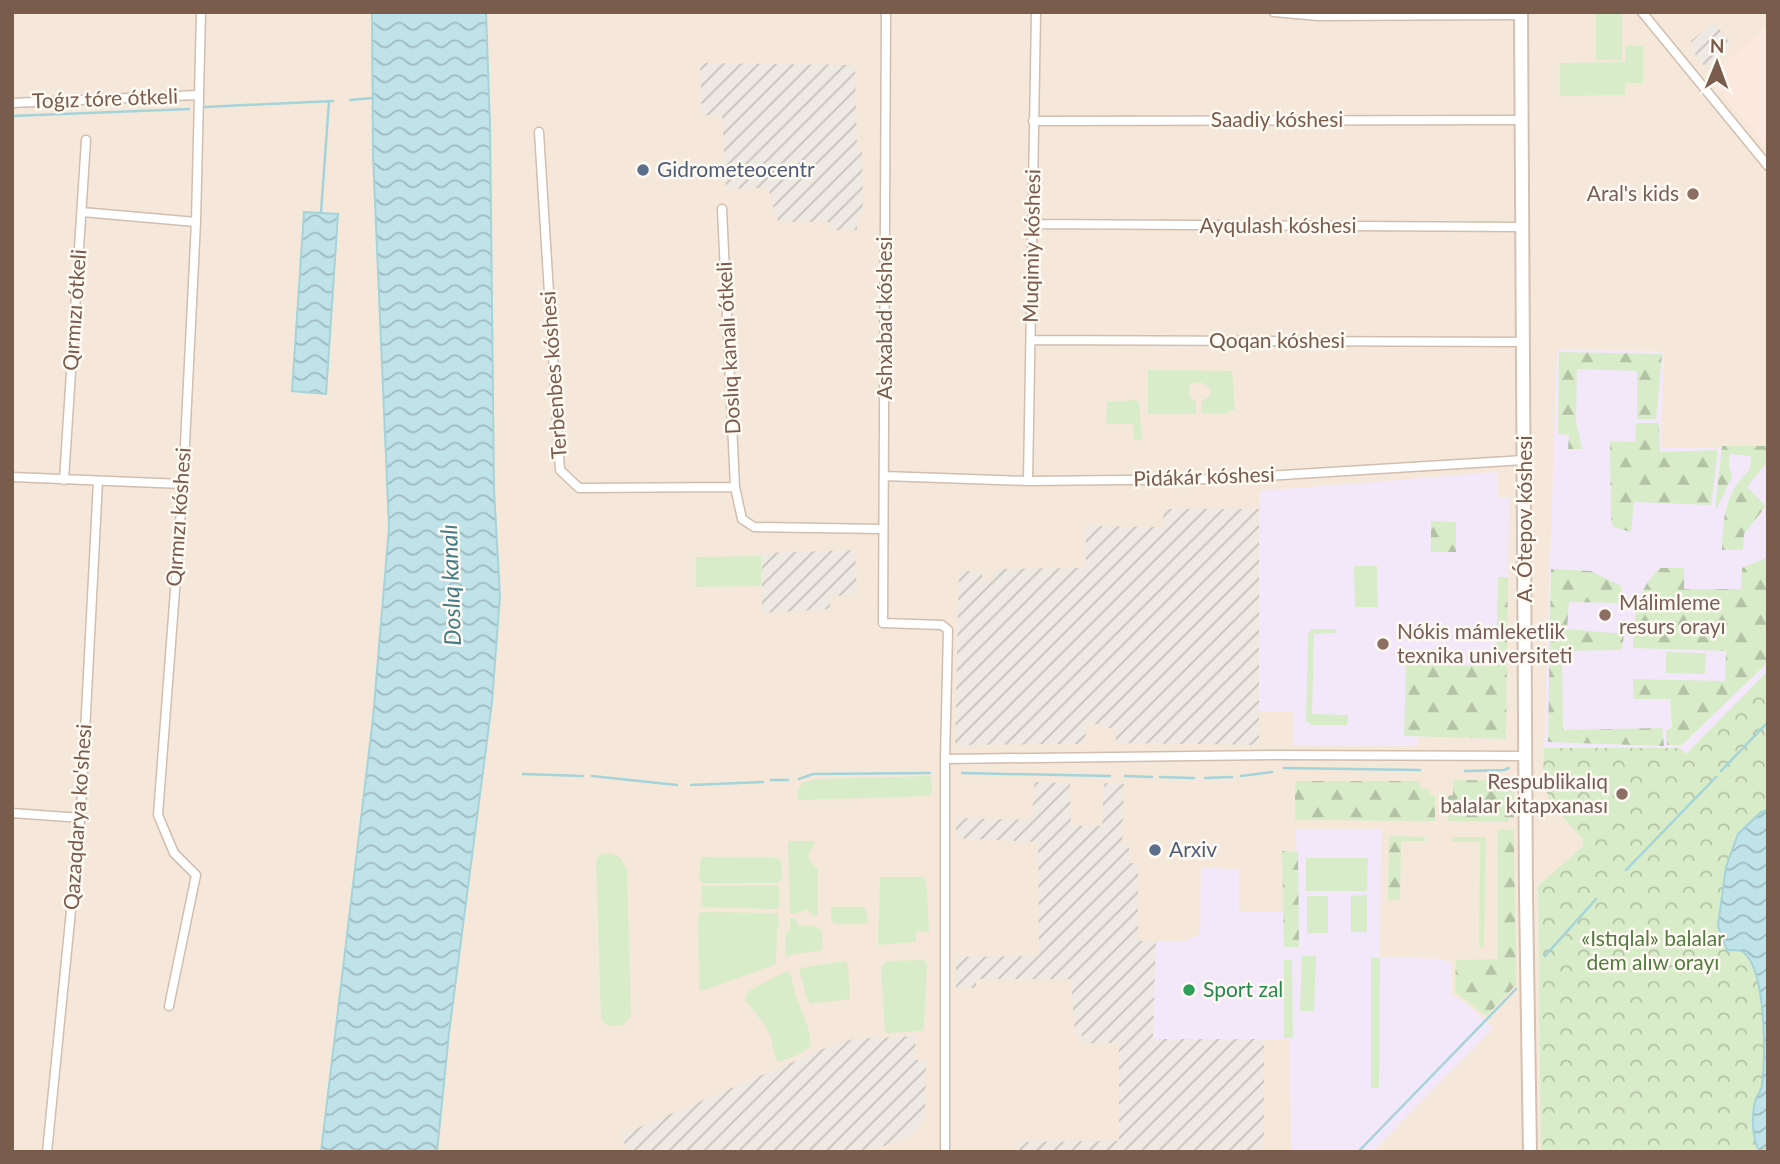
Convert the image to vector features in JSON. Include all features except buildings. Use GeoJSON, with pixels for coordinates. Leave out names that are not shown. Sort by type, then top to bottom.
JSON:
{"type":"FeatureCollection","features":[{"type":"Feature","properties":{"kind":"main road","name":"A. Ótepov kóshesi"},"geometry":{"type":"LineString","coordinates":[[1521,13],[1530,1152]]}},
{"type":"Feature","properties":{"kind":"street","name":"Qırmızı kóshesi"},"geometry":{"type":"LineString","coordinates":[[169,1006],[196,875],[174,853],[158,816],[183,484],[196,222],[201,12]]}},
{"type":"Feature","properties":{"kind":"street","name":"Ashxabad kóshesi"},"geometry":{"type":"LineString","coordinates":[[886,12],[883,623],[942,625],[948,630],[945,759]]}},
{"type":"Feature","properties":{"kind":"street","name":"Muqimiy kóshesi"},"geometry":{"type":"LineString","coordinates":[[1028,481],[1036,12]]}},
{"type":"Feature","properties":{"kind":"street"},"geometry":{"type":"LineString","coordinates":[[1274,12],[1318,16],[1521,13]]}},
{"type":"Feature","properties":{"kind":"street"},"geometry":{"type":"LineString","coordinates":[[1642,12],[1766,161]]}},
{"type":"Feature","properties":{"kind":"street","name":"Toǵız tóre ótkeli"},"geometry":{"type":"LineString","coordinates":[[12,103],[198,95]]}},
{"type":"Feature","properties":{"kind":"street","name":"Saadiy kóshesi"},"geometry":{"type":"LineString","coordinates":[[1033,121],[1521,120]]}},
{"type":"Feature","properties":{"kind":"street","name":"Terbenbes kóshesi"},"geometry":{"type":"LineString","coordinates":[[539,132],[560,470],[579,488],[735,487]]}},
{"type":"Feature","properties":{"kind":"street","name":"Qırmızı ótkeli"},"geometry":{"type":"LineString","coordinates":[[64,480],[86,140]]}},
{"type":"Feature","properties":{"kind":"street","name":"Doslıq kanalı ótkeli"},"geometry":{"type":"LineString","coordinates":[[722,209],[735,487]]}},
{"type":"Feature","properties":{"kind":"street"},"geometry":{"type":"LineString","coordinates":[[82,212],[196,222]]}},
{"type":"Feature","properties":{"kind":"street","name":"Ayqulash kóshesi"},"geometry":{"type":"LineString","coordinates":[[1033,224],[1523,228]]}},
{"type":"Feature","properties":{"kind":"street","name":"Qoqan kóshesi"},"geometry":{"type":"LineString","coordinates":[[1031,340],[1523,342]]}},
{"type":"Feature","properties":{"kind":"street","name":"Pidákár kóshesi"},"geometry":{"type":"LineString","coordinates":[[884,476],[1028,481],[1219,479],[1524,460]]}},
{"type":"Feature","properties":{"kind":"street"},"geometry":{"type":"LineString","coordinates":[[12,477],[183,484]]}},
{"type":"Feature","properties":{"kind":"street","name":"Qazaqdarya ko'shesi"},"geometry":{"type":"LineString","coordinates":[[47,1152],[81,818],[98,481]]}},
{"type":"Feature","properties":{"kind":"street"},"geometry":{"type":"LineString","coordinates":[[735,487],[742,519],[754,527],[883,529]]}},
{"type":"Feature","properties":{"kind":"street"},"geometry":{"type":"LineString","coordinates":[[945,1152],[945,759],[1276,755],[1526,756]]}},
{"type":"Feature","properties":{"kind":"street"},"geometry":{"type":"LineString","coordinates":[[12,813],[81,818]]}},
{"type":"Feature","properties":{"kind":"shaded area"},"geometry":{"type":"Polygon","coordinates":[[[12,12],[1768,12],[1768,1152],[12,1152],[12,12]]]}},
{"type":"Feature","properties":{"kind":"shaded area"},"geometry":{"type":"Polygon","coordinates":[[[1714,22],[1732,45],[1706,68],[1691,49],[1695,46],[1691,41],[1714,22]]]}},
{"type":"Feature","properties":{"kind":"shaded area"},"geometry":{"type":"Polygon","coordinates":[[[1768,25],[1768,140],[1763,144],[1709,77],[1768,25]]]}},
{"type":"Feature","properties":{"kind":"shaded area"},"geometry":{"type":"Polygon","coordinates":[[[700,63],[855,65],[857,152],[862,152],[863,213],[857,214],[857,230],[830,230],[829,222],[778,222],[768,188],[726,189],[722,115],[702,115],[700,63]]]}},
{"type":"Feature","properties":{"kind":"shaded area"},"geometry":{"type":"Polygon","coordinates":[[[1557,350],[1664,351],[1661,448],[1768,446],[1768,671],[1686,755],[1680,748],[1544,748],[1557,350]]]}},
{"type":"Feature","properties":{"kind":"shaded area","name":"Nókis mámleketlik texnika universiteti"},"geometry":{"type":"Polygon","coordinates":[[[1498,472],[1497,497],[1509,498],[1506,739],[1418,737],[1418,746],[1294,746],[1294,711],[1259,711],[1259,491],[1498,472]]]}},
{"type":"Feature","properties":{"kind":"shaded area"},"geometry":{"type":"Polygon","coordinates":[[[1163,509],[1259,509],[1259,745],[1116,743],[1116,730],[1086,724],[1085,744],[955,745],[959,571],[982,571],[982,580],[993,581],[994,569],[1086,568],[1086,526],[1163,527],[1163,509]]]}},
{"type":"Feature","properties":{"kind":"shaded area"},"geometry":{"type":"Polygon","coordinates":[[[855,550],[857,595],[830,596],[830,609],[762,613],[762,553],[855,550]]]}},
{"type":"Feature","properties":{"kind":"shaded area"},"geometry":{"type":"Polygon","coordinates":[[[1034,782],[1070,783],[1071,826],[1102,826],[1104,783],[1124,784],[1122,844],[1129,844],[1129,863],[1138,863],[1138,941],[1156,942],[1153,1038],[1264,1038],[1264,1152],[1016,1152],[1016,1142],[1119,1141],[1119,1043],[1082,1043],[1082,1035],[1075,1035],[1071,979],[976,979],[976,988],[956,988],[956,957],[1039,956],[1038,842],[956,838],[956,818],[1032,820],[1034,782]]]}},
{"type":"Feature","properties":{"kind":"shaded area"},"geometry":{"type":"Polygon","coordinates":[[[1296,830],[1381,830],[1380,957],[1443,959],[1452,964],[1452,995],[1467,1004],[1493,1028],[1372,1152],[1291,1152],[1290,1039],[1153,1039],[1156,942],[1183,942],[1200,934],[1201,867],[1239,870],[1239,912],[1297,911],[1296,830]]]}},
{"type":"Feature","properties":{"kind":"shaded area"},"geometry":{"type":"Polygon","coordinates":[[[915,1036],[916,1060],[926,1060],[925,1118],[910,1136],[868,1152],[627,1152],[621,1131],[625,1129],[626,1133],[830,1046],[853,1039],[915,1036]]]}},
{"type":"Feature","properties":{"kind":"green space"},"geometry":{"type":"Polygon","coordinates":[[[1596,12],[1622,12],[1622,60],[1596,60],[1596,12]]]}},
{"type":"Feature","properties":{"kind":"green space"},"geometry":{"type":"Polygon","coordinates":[[[1626,46],[1643,46],[1643,83],[1625,83],[1625,95],[1560,96],[1560,63],[1625,62],[1626,46]]]}},
{"type":"Feature","properties":{"kind":"green space"},"geometry":{"type":"Polygon","coordinates":[[[1559,352],[1662,354],[1656,419],[1637,419],[1637,371],[1577,369],[1576,421],[1582,449],[1568,449],[1569,435],[1558,434],[1559,352]]]}},
{"type":"Feature","properties":{"kind":"green space"},"geometry":{"type":"Polygon","coordinates":[[[1148,370],[1232,371],[1235,410],[1228,411],[1227,414],[1201,413],[1201,402],[1210,396],[1211,390],[1202,383],[1197,383],[1190,384],[1189,396],[1196,402],[1196,414],[1148,414],[1148,370]]]}},
{"type":"Feature","properties":{"kind":"green space"},"geometry":{"type":"Polygon","coordinates":[[[1136,400],[1139,403],[1142,439],[1134,440],[1133,424],[1106,424],[1107,402],[1136,400]]]}},
{"type":"Feature","properties":{"kind":"green space"},"geometry":{"type":"Polygon","coordinates":[[[1636,423],[1659,423],[1660,452],[1718,450],[1711,505],[1634,502],[1631,532],[1614,527],[1611,521],[1610,441],[1635,442],[1636,423]]]}},
{"type":"Feature","properties":{"kind":"green space"},"geometry":{"type":"Polygon","coordinates":[[[1722,446],[1768,446],[1768,461],[1747,487],[1766,506],[1744,534],[1743,550],[1722,550],[1723,526],[1730,496],[1750,469],[1751,456],[1730,454],[1732,477],[1715,508],[1722,446]]]}},
{"type":"Feature","properties":{"kind":"green space"},"geometry":{"type":"Polygon","coordinates":[[[1431,521],[1456,522],[1456,552],[1431,552],[1431,521]]]}},
{"type":"Feature","properties":{"kind":"green space"},"geometry":{"type":"Polygon","coordinates":[[[761,556],[761,586],[696,587],[696,557],[761,556]]]}},
{"type":"Feature","properties":{"kind":"green space"},"geometry":{"type":"Polygon","coordinates":[[[1768,557],[1768,662],[1682,745],[1667,745],[1666,730],[1672,728],[1670,699],[1633,699],[1633,679],[1725,681],[1726,651],[1633,648],[1638,605],[1646,585],[1660,568],[1684,568],[1684,589],[1741,589],[1742,568],[1768,557]]]}},
{"type":"Feature","properties":{"kind":"green space"},"geometry":{"type":"Polygon","coordinates":[[[1354,566],[1377,566],[1378,607],[1355,607],[1354,566]]]}},
{"type":"Feature","properties":{"kind":"green space"},"geometry":{"type":"Polygon","coordinates":[[[1551,569],[1591,571],[1621,586],[1622,593],[1619,603],[1569,602],[1567,629],[1624,634],[1622,650],[1562,651],[1563,730],[1662,728],[1664,746],[1548,742],[1551,569]]]}},
{"type":"Feature","properties":{"kind":"green space"},"geometry":{"type":"Polygon","coordinates":[[[1498,577],[1508,577],[1506,739],[1404,736],[1406,664],[1496,666],[1498,577]]]}},
{"type":"Feature","properties":{"kind":"green space"},"geometry":{"type":"Polygon","coordinates":[[[1312,629],[1336,629],[1336,633],[1314,634],[1312,714],[1348,715],[1347,725],[1312,725],[1306,721],[1308,634],[1312,629]]]}},
{"type":"Feature","properties":{"kind":"green space"},"geometry":{"type":"Polygon","coordinates":[[[1666,652],[1706,653],[1705,674],[1666,673],[1666,652]]]}},
{"type":"Feature","properties":{"kind":"green space","name":"«Istıqlal» balalar dem alıw orayı"},"geometry":{"type":"Polygon","coordinates":[[[1768,671],[1768,1152],[1541,1152],[1538,886],[1583,846],[1583,840],[1551,803],[1543,783],[1544,748],[1680,748],[1686,754],[1768,671]]]}},
{"type":"Feature","properties":{"kind":"green space"},"geometry":{"type":"Polygon","coordinates":[[[931,777],[930,796],[799,800],[797,792],[803,782],[820,779],[931,777]]]}},
{"type":"Feature","properties":{"kind":"green space"},"geometry":{"type":"Polygon","coordinates":[[[1453,780],[1514,781],[1514,818],[1509,818],[1508,822],[1448,821],[1448,796],[1453,795],[1453,780]]]}},
{"type":"Feature","properties":{"kind":"green space"},"geometry":{"type":"Polygon","coordinates":[[[1295,781],[1420,781],[1420,788],[1429,789],[1429,796],[1435,796],[1435,821],[1295,820],[1295,781]]]}},
{"type":"Feature","properties":{"kind":"green space"},"geometry":{"type":"Polygon","coordinates":[[[1498,830],[1514,830],[1516,985],[1486,1016],[1455,992],[1456,960],[1498,959],[1498,830]]]}},
{"type":"Feature","properties":{"kind":"green space"},"geometry":{"type":"Polygon","coordinates":[[[1389,836],[1425,837],[1425,841],[1401,841],[1400,900],[1388,900],[1389,836]]]}},
{"type":"Feature","properties":{"kind":"green space"},"geometry":{"type":"Polygon","coordinates":[[[1452,837],[1486,837],[1484,947],[1479,947],[1480,842],[1452,842],[1452,837]]]}},
{"type":"Feature","properties":{"kind":"green space"},"geometry":{"type":"Polygon","coordinates":[[[788,841],[814,841],[809,860],[818,869],[818,916],[813,916],[807,909],[790,914],[788,841]]]}},
{"type":"Feature","properties":{"kind":"green space"},"geometry":{"type":"Polygon","coordinates":[[[1282,851],[1298,852],[1299,947],[1284,947],[1282,851]]]}},
{"type":"Feature","properties":{"kind":"green space"},"geometry":{"type":"Polygon","coordinates":[[[602,853],[618,856],[627,870],[631,1016],[624,1025],[608,1026],[601,1019],[596,860],[602,853]]]}},
{"type":"Feature","properties":{"kind":"green space"},"geometry":{"type":"Polygon","coordinates":[[[702,857],[776,858],[781,861],[782,879],[778,883],[703,883],[699,880],[702,857]]]}},
{"type":"Feature","properties":{"kind":"green space"},"geometry":{"type":"Polygon","coordinates":[[[1306,858],[1368,858],[1367,891],[1306,891],[1306,858]]]}},
{"type":"Feature","properties":{"kind":"green space"},"geometry":{"type":"Polygon","coordinates":[[[880,877],[924,877],[929,932],[916,932],[916,942],[878,945],[880,877]]]}},
{"type":"Feature","properties":{"kind":"green space"},"geometry":{"type":"Polygon","coordinates":[[[776,885],[779,888],[779,907],[776,909],[701,907],[702,886],[776,885]]]}},
{"type":"Feature","properties":{"kind":"green space"},"geometry":{"type":"Polygon","coordinates":[[[1367,895],[1367,932],[1351,932],[1351,896],[1367,895]]]}},
{"type":"Feature","properties":{"kind":"green space"},"geometry":{"type":"Polygon","coordinates":[[[1307,896],[1328,896],[1328,933],[1307,933],[1307,896]]]}},
{"type":"Feature","properties":{"kind":"green space"},"geometry":{"type":"Polygon","coordinates":[[[831,907],[865,907],[868,921],[866,924],[836,924],[831,920],[831,907]]]}},
{"type":"Feature","properties":{"kind":"green space"},"geometry":{"type":"Polygon","coordinates":[[[701,912],[778,913],[776,964],[702,991],[699,989],[698,916],[701,912]]]}},
{"type":"Feature","properties":{"kind":"green space"},"geometry":{"type":"Polygon","coordinates":[[[790,918],[794,918],[800,926],[813,925],[822,931],[822,950],[785,956],[786,932],[790,931],[790,918]]]}},
{"type":"Feature","properties":{"kind":"green space"},"geometry":{"type":"Polygon","coordinates":[[[1302,956],[1316,956],[1314,1011],[1300,1011],[1302,956]]]}},
{"type":"Feature","properties":{"kind":"green space"},"geometry":{"type":"Polygon","coordinates":[[[1371,958],[1380,958],[1379,1088],[1371,1088],[1371,958]]]}},
{"type":"Feature","properties":{"kind":"green space"},"geometry":{"type":"Polygon","coordinates":[[[924,960],[927,964],[924,1028],[921,1031],[885,1032],[881,968],[886,961],[924,960]]]}},
{"type":"Feature","properties":{"kind":"green space"},"geometry":{"type":"Polygon","coordinates":[[[1284,960],[1292,960],[1293,1038],[1284,1038],[1284,960]]]}},
{"type":"Feature","properties":{"kind":"green space"},"geometry":{"type":"Polygon","coordinates":[[[845,961],[848,964],[850,999],[810,1004],[799,972],[801,968],[845,961]]]}},
{"type":"Feature","properties":{"kind":"green space"},"geometry":{"type":"Polygon","coordinates":[[[787,971],[791,975],[808,1028],[811,1046],[796,1056],[778,1062],[769,1033],[746,1002],[745,996],[750,990],[787,971]]]}},
{"type":"Feature","properties":{"kind":"water","name":"Doslıq kanalı"},"geometry":{"type":"Polygon","coordinates":[[[372,12],[486,12],[494,490],[500,596],[492,702],[449,1033],[437,1152],[321,1152],[373,718],[389,527],[373,155],[372,12]]]}},
{"type":"Feature","properties":{"kind":"water"},"geometry":{"type":"Polygon","coordinates":[[[304,212],[338,214],[326,394],[292,391],[304,212]]]}},
{"type":"Feature","properties":{"kind":"water"},"geometry":{"type":"Polygon","coordinates":[[[1768,810],[1768,1152],[1760,1152],[1755,1141],[1753,1119],[1763,1071],[1764,1035],[1760,994],[1751,961],[1741,951],[1727,950],[1718,926],[1726,867],[1738,834],[1761,812],[1768,810]]]}},
{"type":"Feature","properties":{"kind":"waterway"},"geometry":{"type":"LineString","coordinates":[[350,100],[373,98]]}},
{"type":"Feature","properties":{"kind":"waterway"},"geometry":{"type":"LineString","coordinates":[[321,213],[329,101]]}},
{"type":"Feature","properties":{"kind":"waterway"},"geometry":{"type":"LineString","coordinates":[[204,107],[333,101]]}},
{"type":"Feature","properties":{"kind":"waterway"},"geometry":{"type":"LineString","coordinates":[[12,116],[189,109]]}},
{"type":"Feature","properties":{"kind":"waterway"},"geometry":{"type":"LineString","coordinates":[[1721,771],[1768,722]]}},
{"type":"Feature","properties":{"kind":"waterway"},"geometry":{"type":"LineString","coordinates":[[1284,768],[1420,770]]}},
{"type":"Feature","properties":{"kind":"waterway"},"geometry":{"type":"LineString","coordinates":[[1465,771],[1509,768]]}},
{"type":"Feature","properties":{"kind":"waterway"},"geometry":{"type":"LineString","coordinates":[[1241,776],[1272,772]]}},
{"type":"Feature","properties":{"kind":"waterway"},"geometry":{"type":"LineString","coordinates":[[799,779],[813,774],[930,773]]}},
{"type":"Feature","properties":{"kind":"waterway"},"geometry":{"type":"LineString","coordinates":[[962,773],[1110,776]]}},
{"type":"Feature","properties":{"kind":"waterway"},"geometry":{"type":"LineString","coordinates":[[523,774],[583,776]]}},
{"type":"Feature","properties":{"kind":"waterway"},"geometry":{"type":"LineString","coordinates":[[592,776],[677,785]]}},
{"type":"Feature","properties":{"kind":"waterway"},"geometry":{"type":"LineString","coordinates":[[1125,776],[1152,777]]}},
{"type":"Feature","properties":{"kind":"waterway"},"geometry":{"type":"LineString","coordinates":[[1160,777],[1194,778]]}},
{"type":"Feature","properties":{"kind":"waterway"},"geometry":{"type":"LineString","coordinates":[[1205,778],[1232,777]]}},
{"type":"Feature","properties":{"kind":"waterway"},"geometry":{"type":"LineString","coordinates":[[1626,870],[1716,777]]}},
{"type":"Feature","properties":{"kind":"waterway"},"geometry":{"type":"LineString","coordinates":[[771,780],[788,780]]}},
{"type":"Feature","properties":{"kind":"waterway"},"geometry":{"type":"LineString","coordinates":[[691,785],[763,782]]}},
{"type":"Feature","properties":{"kind":"waterway"},"geometry":{"type":"LineString","coordinates":[[1545,956],[1596,899]]}},
{"type":"Feature","properties":{"kind":"waterway"},"geometry":{"type":"LineString","coordinates":[[1358,1152],[1516,989]]}},
{"type":"Feature","properties":{"kind":"place","name":"Gidrometeocentr"},"geometry":{"type":"Point","coordinates":[643,170]}},
{"type":"Feature","properties":{"kind":"place","name":"Aral's kids"},"geometry":{"type":"Point","coordinates":[1693,194]}},
{"type":"Feature","properties":{"kind":"place","name":"Málimleme resurs orayı"},"geometry":{"type":"Point","coordinates":[1605,615]}},
{"type":"Feature","properties":{"kind":"place","name":"Nókis mámleketlik texnika universiteti"},"geometry":{"type":"Point","coordinates":[1383,644]}},
{"type":"Feature","properties":{"kind":"place","name":"Respublikalıq balalar kitapxanası"},"geometry":{"type":"Point","coordinates":[1622,794]}},
{"type":"Feature","properties":{"kind":"place","name":"Arxiv"},"geometry":{"type":"Point","coordinates":[1155,850]}},
{"type":"Feature","properties":{"kind":"place","name":"Sport zal"},"geometry":{"type":"Point","coordinates":[1189,990]}}]}
